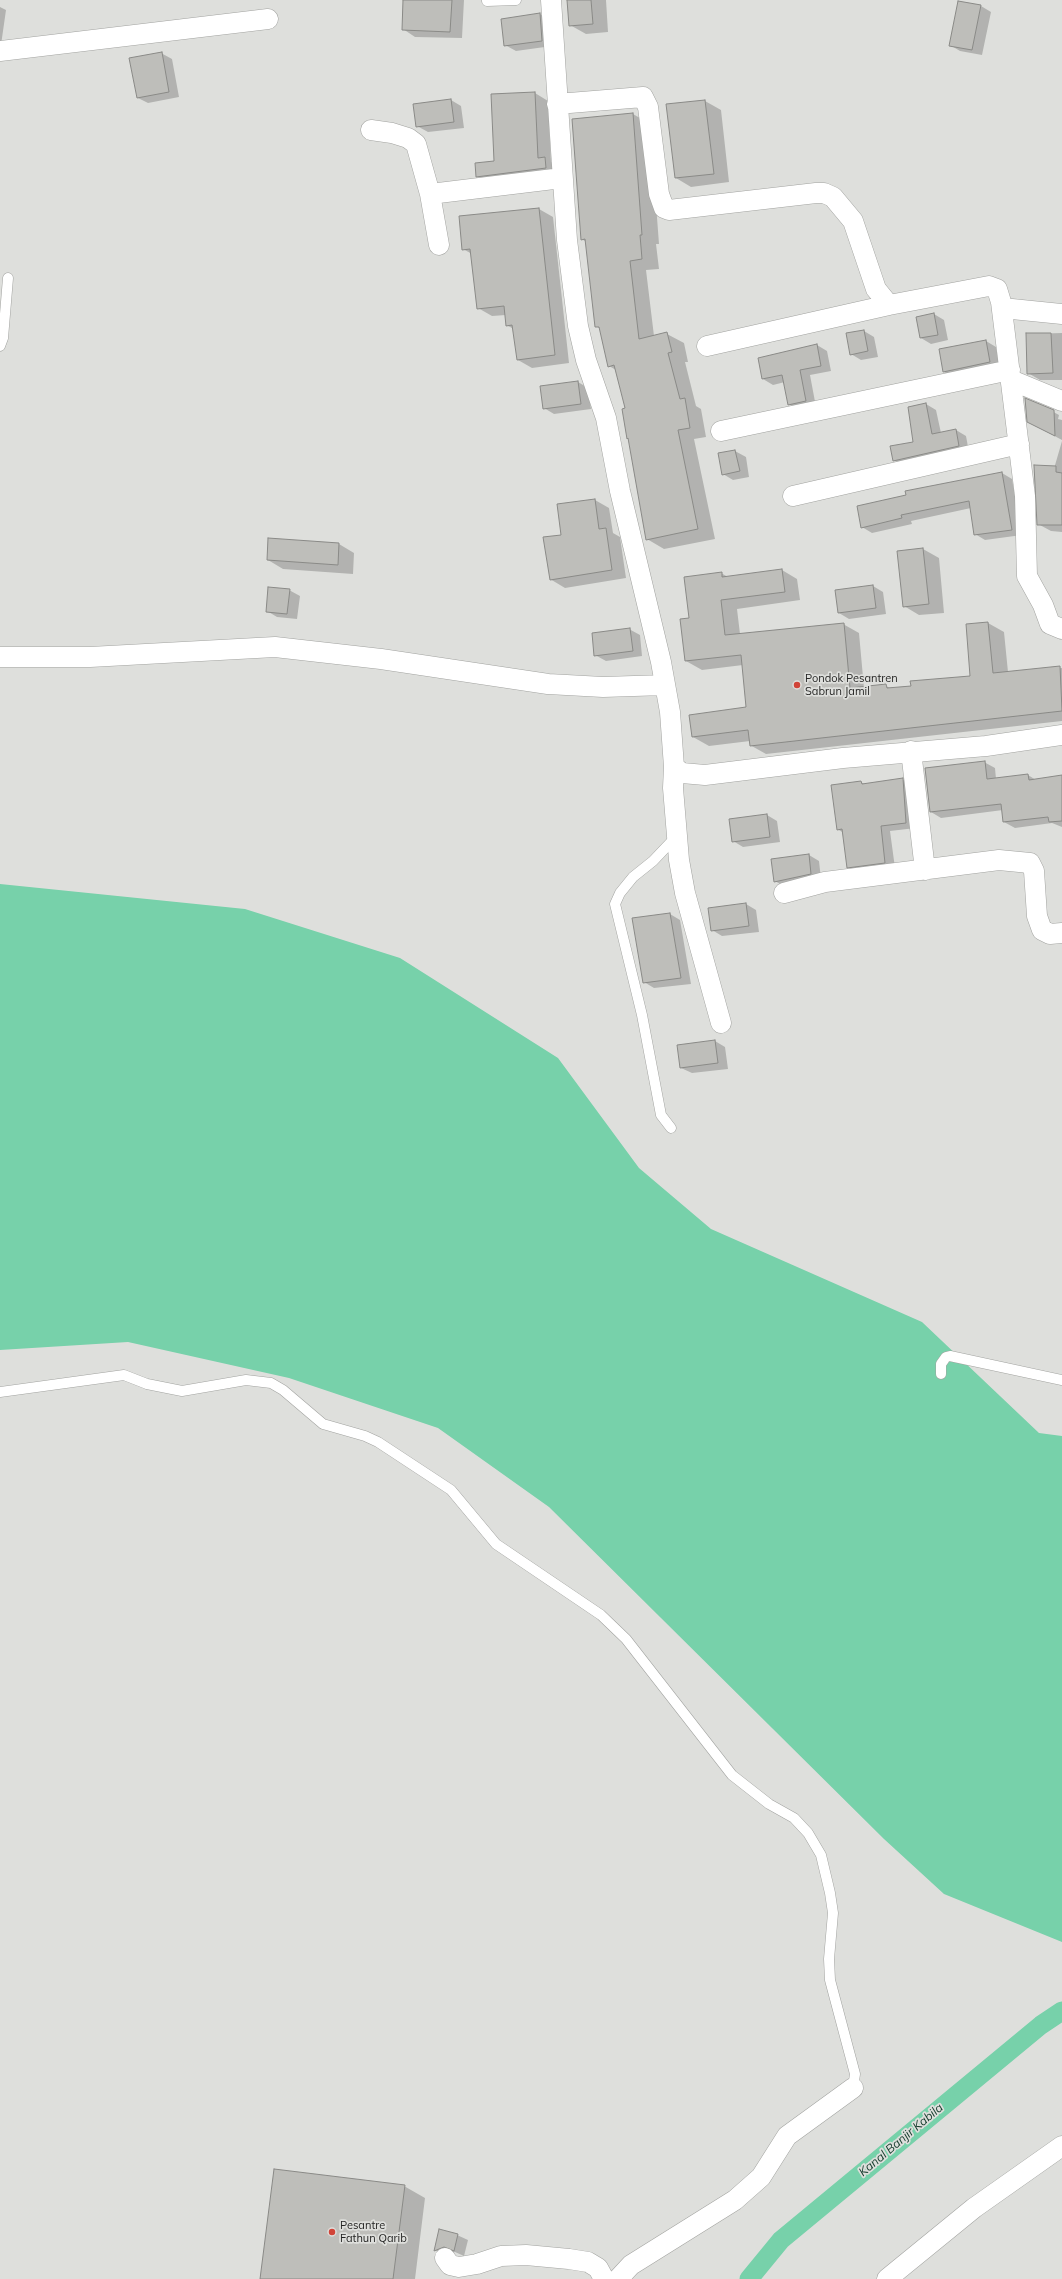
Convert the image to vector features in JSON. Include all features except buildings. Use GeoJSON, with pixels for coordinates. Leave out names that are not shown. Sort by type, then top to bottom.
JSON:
{"type":"FeatureCollection","features":[{"type":"Feature","properties":{"kind":"street"},"geometry":{"type":"LineString","coordinates":[[551,0],[567,240],[578,326],[586,360],[606,418],[620,491],[665,685],[670,712],[674,767],[673,788],[676,832],[685,893],[721,1023]]}},
{"type":"Feature","properties":{"kind":"street"},"geometry":{"type":"LineString","coordinates":[[0,51],[268,19]]}},
{"type":"Feature","properties":{"kind":"street"},"geometry":{"type":"LineString","coordinates":[[557,104],[643,97],[648,107],[658,194],[664,208],[669,210],[816,193],[824,193],[833,197],[853,221],[876,289],[889,305]]}},
{"type":"Feature","properties":{"kind":"street"},"geometry":{"type":"LineString","coordinates":[[371,130],[392,133],[408,138],[416,144],[430,194],[439,245]]}},
{"type":"Feature","properties":{"kind":"street"},"geometry":{"type":"LineString","coordinates":[[430,194],[562,178]]}},
{"type":"Feature","properties":{"kind":"street"},"geometry":{"type":"LineString","coordinates":[[707,346],[889,305],[989,286],[996,289],[1000,294],[1002,308],[1025,496],[1027,576],[1043,605],[1050,624],[1062,629]]}},
{"type":"Feature","properties":{"kind":"street"},"geometry":{"type":"LineString","coordinates":[[1002,308],[1062,314]]}},
{"type":"Feature","properties":{"kind":"street"},"geometry":{"type":"LineString","coordinates":[[721,431],[1011,375],[1062,401]]}},
{"type":"Feature","properties":{"kind":"street"},"geometry":{"type":"LineString","coordinates":[[793,496],[1019,444]]}},
{"type":"Feature","properties":{"kind":"street"},"geometry":{"type":"LineString","coordinates":[[0,657],[90,657],[274,647],[381,659],[548,684],[603,687],[665,685]]}},
{"type":"Feature","properties":{"kind":"street"},"geometry":{"type":"LineString","coordinates":[[674,767],[682,773],[705,775],[911,751],[986,746],[1062,735]]}},
{"type":"Feature","properties":{"kind":"street"},"geometry":{"type":"LineString","coordinates":[[911,751],[925,870]]}},
{"type":"Feature","properties":{"kind":"street"},"geometry":{"type":"LineString","coordinates":[[784,893],[825,882],[999,860],[1030,863],[1034,871],[1037,916],[1042,930],[1050,934],[1062,933]]}},
{"type":"Feature","properties":{"kind":"street"},"geometry":{"type":"LineString","coordinates":[[618,2279],[631,2265],[641,2261],[680,2233],[706,2220],[735,2200],[761,2177],[787,2136],[853,2088]]}},
{"type":"Feature","properties":{"kind":"street"},"geometry":{"type":"LineString","coordinates":[[887,2279],[974,2208],[1062,2146]]}},
{"type":"Feature","properties":{"kind":"street"},"geometry":{"type":"LineString","coordinates":[[445,2258],[450,2265],[459,2267],[477,2264],[501,2256],[526,2255],[569,2259],[588,2262],[598,2268],[604,2279]]}},
{"type":"Feature","properties":{"kind":"lane"},"geometry":{"type":"LineString","coordinates":[[487,1],[516,0]]}},
{"type":"Feature","properties":{"kind":"lane"},"geometry":{"type":"LineString","coordinates":[[0,346],[3,338],[8,278]]}},
{"type":"Feature","properties":{"kind":"lane"},"geometry":{"type":"LineString","coordinates":[[671,1128],[661,1116],[642,1015],[615,904],[620,893],[633,877],[672,841],[676,832]]}},
{"type":"Feature","properties":{"kind":"lane"},"geometry":{"type":"LineString","coordinates":[[941,1374],[941,1364],[946,1357],[950,1356],[1062,1380]]}},
{"type":"Feature","properties":{"kind":"lane"},"geometry":{"type":"LineString","coordinates":[[0,1392],[124,1375],[147,1384],[182,1391],[246,1380],[271,1383],[283,1390],[322,1424],[365,1436],[378,1442],[451,1490],[496,1544],[601,1615],[626,1639],[732,1775],[769,1804],[794,1818],[808,1833],[821,1855],[830,1893],[833,1913],[829,1959],[830,1980],[855,2074],[853,2088]]}},
{"type":"Feature","properties":{"kind":"shaded area"},"geometry":{"type":"Polygon","coordinates":[[[0,884],[245,909],[400,958],[558,1058],[639,1168],[711,1229],[922,1322],[1039,1433],[1062,1436],[1062,1942],[944,1894],[884,1839],[549,1507],[438,1428],[289,1378],[128,1342],[0,1350],[0,884]]]}},
{"type":"Feature","properties":{"kind":"waterway","name":"Kanal Banjir Kabila"},"geometry":{"type":"LineString","coordinates":[[749,2279],[781,2240],[1041,2025],[1062,2011]]}},
{"type":"Feature","properties":{"kind":"place","name":"Pondok Pesantren Sabrun Jamil"},"geometry":{"type":"Point","coordinates":[797,685]}},
{"type":"Feature","properties":{"kind":"place","name":"Pesantre Fathun Qarib"},"geometry":{"type":"Point","coordinates":[332,2232]}}]}
